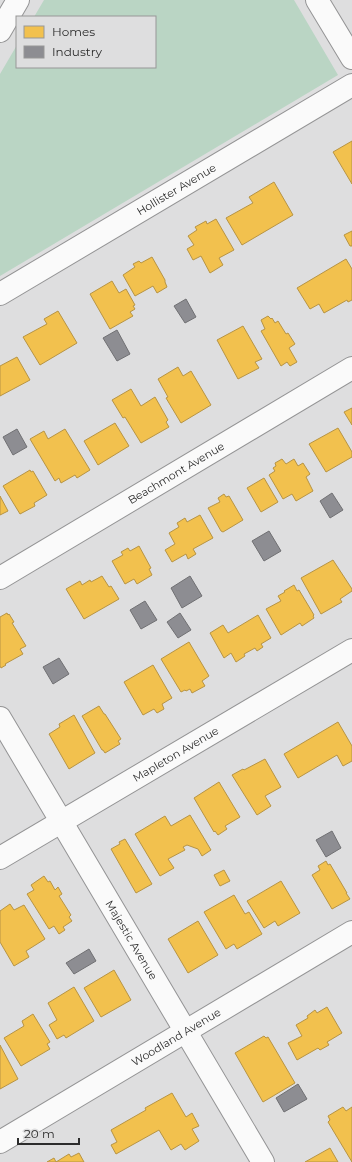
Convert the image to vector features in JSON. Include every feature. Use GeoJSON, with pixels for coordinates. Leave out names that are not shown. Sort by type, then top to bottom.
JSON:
{"type":"FeatureCollection","features":[{"type":"Feature","properties":{"kind":"street"},"geometry":{"type":"LineString","coordinates":[[0,31],[18,0]]}},
{"type":"Feature","properties":{"kind":"street"},"geometry":{"type":"LineString","coordinates":[[316,0],[352,58]]}},
{"type":"Feature","properties":{"kind":"street","name":"Hollister Avenue"},"geometry":{"type":"LineString","coordinates":[[0,294],[352,85]]}},
{"type":"Feature","properties":{"kind":"street","name":"Beachmont Avenue"},"geometry":{"type":"LineString","coordinates":[[0,578],[352,368]]}},
{"type":"Feature","properties":{"kind":"street","name":"Mapleton Avenue"},"geometry":{"type":"LineString","coordinates":[[0,858],[352,650]]}},
{"type":"Feature","properties":{"kind":"street","name":"Majestic Avenue"},"geometry":{"type":"LineString","coordinates":[[0,718],[263,1162]]}},
{"type":"Feature","properties":{"kind":"street","name":"Woodland Avenue"},"geometry":{"type":"LineString","coordinates":[[0,1142],[352,932]]}},
{"type":"Feature","properties":{"kind":"green space"},"geometry":{"type":"Polygon","coordinates":[[[44,0],[294,0],[338,75],[0,276],[0,74],[16,47],[16,68],[156,68],[156,16],[35,16],[44,0]]]}},
{"type":"Feature","properties":{"kind":"building: Homes"},"geometry":{"type":"Polygon","coordinates":[[[352,141],[352,184],[333,152],[352,141]]]}},
{"type":"Feature","properties":{"kind":"building: Homes"},"geometry":{"type":"Polygon","coordinates":[[[274,182],[293,215],[242,245],[226,218],[253,203],[249,197],[274,182]]]}},
{"type":"Feature","properties":{"kind":"building: Homes"},"geometry":{"type":"Polygon","coordinates":[[[216,219],[234,250],[219,258],[223,265],[210,273],[201,256],[193,260],[187,249],[194,245],[188,236],[197,230],[195,227],[206,221],[207,224],[216,219]]]}},
{"type":"Feature","properties":{"kind":"building: Homes"},"geometry":{"type":"Polygon","coordinates":[[[352,231],[352,246],[350,246],[344,235],[352,231]]]}},
{"type":"Feature","properties":{"kind":"building: Homes"},"geometry":{"type":"Polygon","coordinates":[[[152,257],[165,280],[167,287],[157,293],[153,286],[135,296],[123,275],[135,267],[133,264],[139,261],[141,263],[152,257]]]}},
{"type":"Feature","properties":{"kind":"building: Homes"},"geometry":{"type":"Polygon","coordinates":[[[346,259],[352,269],[352,300],[348,302],[347,300],[324,313],[319,304],[310,309],[297,288],[346,259]]]}},
{"type":"Feature","properties":{"kind":"building: Homes"},"geometry":{"type":"Polygon","coordinates":[[[112,281],[119,293],[126,289],[135,305],[133,306],[135,309],[130,312],[133,316],[110,329],[90,294],[112,281]]]}},
{"type":"Feature","properties":{"kind":"building: Homes"},"geometry":{"type":"Polygon","coordinates":[[[58,311],[77,343],[40,365],[23,337],[47,324],[44,319],[58,311]]]}},
{"type":"Feature","properties":{"kind":"building: Homes"},"geometry":{"type":"Polygon","coordinates":[[[268,316],[271,319],[272,318],[275,323],[278,321],[286,334],[288,333],[295,344],[289,348],[297,362],[290,366],[287,362],[281,366],[261,331],[265,329],[261,320],[268,316]]]}},
{"type":"Feature","properties":{"kind":"building: Homes"},"geometry":{"type":"Polygon","coordinates":[[[243,326],[262,359],[255,362],[259,368],[238,379],[217,340],[243,326]]]}},
{"type":"Feature","properties":{"kind":"building: Homes"},"geometry":{"type":"Polygon","coordinates":[[[17,357],[30,380],[0,396],[0,366],[17,357]]]}},
{"type":"Feature","properties":{"kind":"building: Homes"},"geometry":{"type":"Polygon","coordinates":[[[178,367],[183,376],[191,371],[211,405],[181,423],[166,398],[168,397],[158,379],[178,367]]]}},
{"type":"Feature","properties":{"kind":"building: Homes"},"geometry":{"type":"Polygon","coordinates":[[[131,389],[141,406],[155,397],[168,420],[166,422],[169,427],[141,443],[125,417],[123,418],[112,400],[131,389]]]}},
{"type":"Feature","properties":{"kind":"building: Homes"},"geometry":{"type":"Polygon","coordinates":[[[352,408],[352,425],[344,412],[352,408]]]}},
{"type":"Feature","properties":{"kind":"building: Homes"},"geometry":{"type":"Polygon","coordinates":[[[115,423],[129,446],[98,465],[84,441],[115,423]]]}},
{"type":"Feature","properties":{"kind":"building: Homes"},"geometry":{"type":"Polygon","coordinates":[[[338,428],[352,452],[352,457],[326,472],[309,444],[338,428]]]}},
{"type":"Feature","properties":{"kind":"building: Homes"},"geometry":{"type":"Polygon","coordinates":[[[65,429],[90,470],[77,478],[75,475],[61,483],[59,478],[55,481],[30,439],[44,431],[48,439],[65,429]]]}},
{"type":"Feature","properties":{"kind":"building: Homes"},"geometry":{"type":"Polygon","coordinates":[[[282,459],[286,464],[294,459],[298,466],[303,463],[310,474],[306,477],[313,491],[296,501],[292,494],[283,499],[269,475],[275,471],[273,468],[276,466],[275,463],[282,459]]]}},
{"type":"Feature","properties":{"kind":"building: Homes"},"geometry":{"type":"Polygon","coordinates":[[[30,470],[31,472],[33,471],[47,495],[34,503],[35,506],[20,514],[3,486],[30,470]]]}},
{"type":"Feature","properties":{"kind":"building: Homes"},"geometry":{"type":"Polygon","coordinates":[[[264,478],[278,502],[261,512],[247,488],[264,478]]]}},
{"type":"Feature","properties":{"kind":"building: Homes"},"geometry":{"type":"Polygon","coordinates":[[[224,494],[226,497],[229,496],[243,520],[223,532],[208,508],[220,502],[218,498],[224,494]]]}},
{"type":"Feature","properties":{"kind":"building: Homes"},"geometry":{"type":"Polygon","coordinates":[[[0,496],[8,511],[0,515],[0,496]]]}},
{"type":"Feature","properties":{"kind":"building: Homes"},"geometry":{"type":"Polygon","coordinates":[[[200,515],[213,538],[193,549],[196,554],[188,559],[186,554],[172,562],[165,550],[175,544],[169,533],[179,527],[177,523],[185,518],[187,522],[200,515]]]}},
{"type":"Feature","properties":{"kind":"building: Homes"},"geometry":{"type":"Polygon","coordinates":[[[139,546],[151,568],[149,569],[152,575],[137,584],[134,579],[125,584],[112,561],[123,555],[121,552],[128,548],[130,551],[139,546]]]}},
{"type":"Feature","properties":{"kind":"building: Homes"},"geometry":{"type":"Polygon","coordinates":[[[333,560],[352,591],[340,599],[342,602],[321,614],[301,578],[333,560]]]}},
{"type":"Feature","properties":{"kind":"building: Homes"},"geometry":{"type":"Polygon","coordinates":[[[102,576],[109,587],[111,586],[119,599],[84,619],[66,589],[80,581],[82,585],[90,580],[91,582],[102,576]]]}},
{"type":"Feature","properties":{"kind":"building: Homes"},"geometry":{"type":"Polygon","coordinates":[[[294,585],[297,591],[299,590],[314,615],[314,618],[302,626],[300,623],[281,635],[266,609],[281,601],[278,596],[294,585]]]}},
{"type":"Feature","properties":{"kind":"building: Homes"},"geometry":{"type":"Polygon","coordinates":[[[7,613],[14,622],[12,623],[26,646],[20,649],[23,654],[5,664],[6,665],[1,668],[0,617],[7,613]]]}},
{"type":"Feature","properties":{"kind":"building: Homes"},"geometry":{"type":"Polygon","coordinates":[[[258,615],[271,638],[261,644],[263,647],[257,651],[255,648],[244,654],[245,656],[236,662],[231,653],[224,658],[210,633],[223,625],[228,633],[258,615]]]}},
{"type":"Feature","properties":{"kind":"building: Homes"},"geometry":{"type":"Polygon","coordinates":[[[189,642],[209,676],[202,681],[205,686],[192,693],[190,689],[181,692],[161,659],[189,642]]]}},
{"type":"Feature","properties":{"kind":"building: Homes"},"geometry":{"type":"Polygon","coordinates":[[[153,665],[172,698],[162,704],[164,709],[157,713],[154,709],[143,715],[124,682],[153,665]]]}},
{"type":"Feature","properties":{"kind":"building: Homes"},"geometry":{"type":"Polygon","coordinates":[[[99,706],[121,739],[118,741],[120,744],[105,753],[82,716],[99,706]]]}},
{"type":"Feature","properties":{"kind":"building: Homes"},"geometry":{"type":"Polygon","coordinates":[[[74,715],[95,753],[69,769],[49,734],[60,727],[59,724],[74,715]]]}},
{"type":"Feature","properties":{"kind":"building: Homes"},"geometry":{"type":"Polygon","coordinates":[[[338,722],[352,746],[352,761],[343,766],[337,755],[298,778],[284,754],[338,722]]]}},
{"type":"Feature","properties":{"kind":"building: Homes"},"geometry":{"type":"Polygon","coordinates":[[[265,759],[281,787],[265,796],[271,806],[257,815],[232,775],[265,759]]]}},
{"type":"Feature","properties":{"kind":"building: Homes"},"geometry":{"type":"Polygon","coordinates":[[[219,782],[240,817],[225,826],[227,829],[218,835],[215,831],[214,832],[194,798],[219,782]]]}},
{"type":"Feature","properties":{"kind":"building: Homes"},"geometry":{"type":"Polygon","coordinates":[[[190,815],[211,850],[202,856],[198,849],[187,845],[183,847],[185,850],[168,859],[174,868],[160,876],[135,834],[165,816],[171,826],[190,815]]]}},
{"type":"Feature","properties":{"kind":"building: Homes"},"geometry":{"type":"Polygon","coordinates":[[[125,839],[152,884],[136,893],[111,849],[125,839]]]}},
{"type":"Feature","properties":{"kind":"building: Homes"},"geometry":{"type":"Polygon","coordinates":[[[326,861],[328,865],[330,864],[350,899],[332,909],[312,875],[320,870],[318,866],[326,861]]]}},
{"type":"Feature","properties":{"kind":"building: Homes"},"geometry":{"type":"Polygon","coordinates":[[[224,870],[230,881],[220,886],[214,875],[224,870]]]}},
{"type":"Feature","properties":{"kind":"building: Homes"},"geometry":{"type":"Polygon","coordinates":[[[44,876],[48,882],[50,881],[55,890],[58,887],[62,894],[59,896],[71,915],[69,917],[72,921],[63,927],[65,930],[59,934],[54,926],[49,929],[27,894],[34,890],[31,885],[44,876]]]}},
{"type":"Feature","properties":{"kind":"building: Homes"},"geometry":{"type":"Polygon","coordinates":[[[281,881],[300,913],[278,926],[275,921],[264,928],[247,901],[281,881]]]}},
{"type":"Feature","properties":{"kind":"building: Homes"},"geometry":{"type":"Polygon","coordinates":[[[234,895],[245,914],[249,912],[262,934],[237,949],[234,944],[226,949],[204,912],[234,895]]]}},
{"type":"Feature","properties":{"kind":"building: Homes"},"geometry":{"type":"Polygon","coordinates":[[[10,904],[14,910],[24,905],[45,939],[26,951],[29,957],[14,966],[0,942],[0,911],[10,904]]]}},
{"type":"Feature","properties":{"kind":"building: Homes"},"geometry":{"type":"Polygon","coordinates":[[[198,921],[218,955],[188,973],[168,939],[198,921]]]}},
{"type":"Feature","properties":{"kind":"building: Homes"},"geometry":{"type":"Polygon","coordinates":[[[114,970],[131,1000],[101,1017],[84,988],[114,970]]]}},
{"type":"Feature","properties":{"kind":"building: Homes"},"geometry":{"type":"Polygon","coordinates":[[[74,987],[94,1021],[66,1038],[64,1035],[57,1039],[49,1025],[57,1020],[48,1003],[74,987]]]}},
{"type":"Feature","properties":{"kind":"building: Homes"},"geometry":{"type":"Polygon","coordinates":[[[327,1007],[342,1033],[327,1042],[329,1045],[320,1050],[318,1048],[297,1060],[288,1043],[302,1036],[296,1025],[308,1018],[307,1016],[315,1010],[317,1013],[327,1007]]]}},
{"type":"Feature","properties":{"kind":"building: Homes"},"geometry":{"type":"Polygon","coordinates":[[[33,1014],[50,1042],[47,1044],[50,1049],[21,1066],[4,1038],[24,1026],[22,1021],[33,1014]]]}},
{"type":"Feature","properties":{"kind":"building: Homes"},"geometry":{"type":"Polygon","coordinates":[[[264,1036],[266,1038],[268,1037],[295,1083],[263,1102],[235,1053],[264,1036]]]}},
{"type":"Feature","properties":{"kind":"building: Homes"},"geometry":{"type":"Polygon","coordinates":[[[0,1045],[18,1079],[0,1089],[0,1045]]]}},
{"type":"Feature","properties":{"kind":"building: Homes"},"geometry":{"type":"Polygon","coordinates":[[[172,1093],[186,1117],[192,1113],[199,1126],[192,1129],[199,1141],[185,1150],[181,1144],[171,1150],[159,1130],[116,1154],[111,1145],[117,1142],[111,1130],[172,1093]]]}},
{"type":"Feature","properties":{"kind":"building: Homes"},"geometry":{"type":"Polygon","coordinates":[[[343,1107],[346,1111],[352,1107],[352,1162],[328,1122],[330,1120],[328,1116],[343,1107]]]}},
{"type":"Feature","properties":{"kind":"building: Homes"},"geometry":{"type":"Polygon","coordinates":[[[330,1148],[338,1162],[305,1162],[330,1148]]]}},
{"type":"Feature","properties":{"kind":"building: Homes"},"geometry":{"type":"Polygon","coordinates":[[[79,1153],[84,1162],[56,1162],[69,1154],[71,1157],[79,1153]]]}},
{"type":"Feature","properties":{"kind":"building: Homes"},"geometry":{"type":"Polygon","coordinates":[[[54,1158],[56,1162],[47,1162],[54,1158]]]}},
{"type":"Feature","properties":{"kind":"building: Industry"},"geometry":{"type":"Polygon","coordinates":[[[186,299],[196,317],[185,323],[174,306],[186,299]]]}},
{"type":"Feature","properties":{"kind":"building: Industry"},"geometry":{"type":"Polygon","coordinates":[[[117,330],[130,354],[117,361],[103,338],[117,330]]]}},
{"type":"Feature","properties":{"kind":"building: Industry"},"geometry":{"type":"Polygon","coordinates":[[[17,429],[27,447],[13,455],[3,437],[17,429]]]}},
{"type":"Feature","properties":{"kind":"building: Industry"},"geometry":{"type":"Polygon","coordinates":[[[332,493],[343,510],[330,518],[320,501],[332,493]]]}},
{"type":"Feature","properties":{"kind":"building: Industry"},"geometry":{"type":"Polygon","coordinates":[[[269,531],[281,551],[264,561],[252,541],[269,531]]]}},
{"type":"Feature","properties":{"kind":"building: Industry"},"geometry":{"type":"Polygon","coordinates":[[[190,576],[202,596],[182,608],[171,588],[190,576]]]}},
{"type":"Feature","properties":{"kind":"building: Industry"},"geometry":{"type":"Polygon","coordinates":[[[145,601],[157,620],[141,629],[130,610],[145,601]]]}},
{"type":"Feature","properties":{"kind":"building: Industry"},"geometry":{"type":"Polygon","coordinates":[[[180,613],[191,630],[178,638],[167,622],[180,613]]]}},
{"type":"Feature","properties":{"kind":"building: Industry"},"geometry":{"type":"Polygon","coordinates":[[[59,658],[69,674],[53,684],[43,667],[59,658]]]}},
{"type":"Feature","properties":{"kind":"building: Industry"},"geometry":{"type":"Polygon","coordinates":[[[332,831],[341,848],[326,857],[316,840],[332,831]]]}},
{"type":"Feature","properties":{"kind":"building: Industry"},"geometry":{"type":"Polygon","coordinates":[[[89,949],[96,961],[74,974],[66,963],[89,949]]]}},
{"type":"Feature","properties":{"kind":"building: Industry"},"geometry":{"type":"Polygon","coordinates":[[[298,1084],[307,1099],[284,1112],[276,1098],[298,1084]]]}}]}
